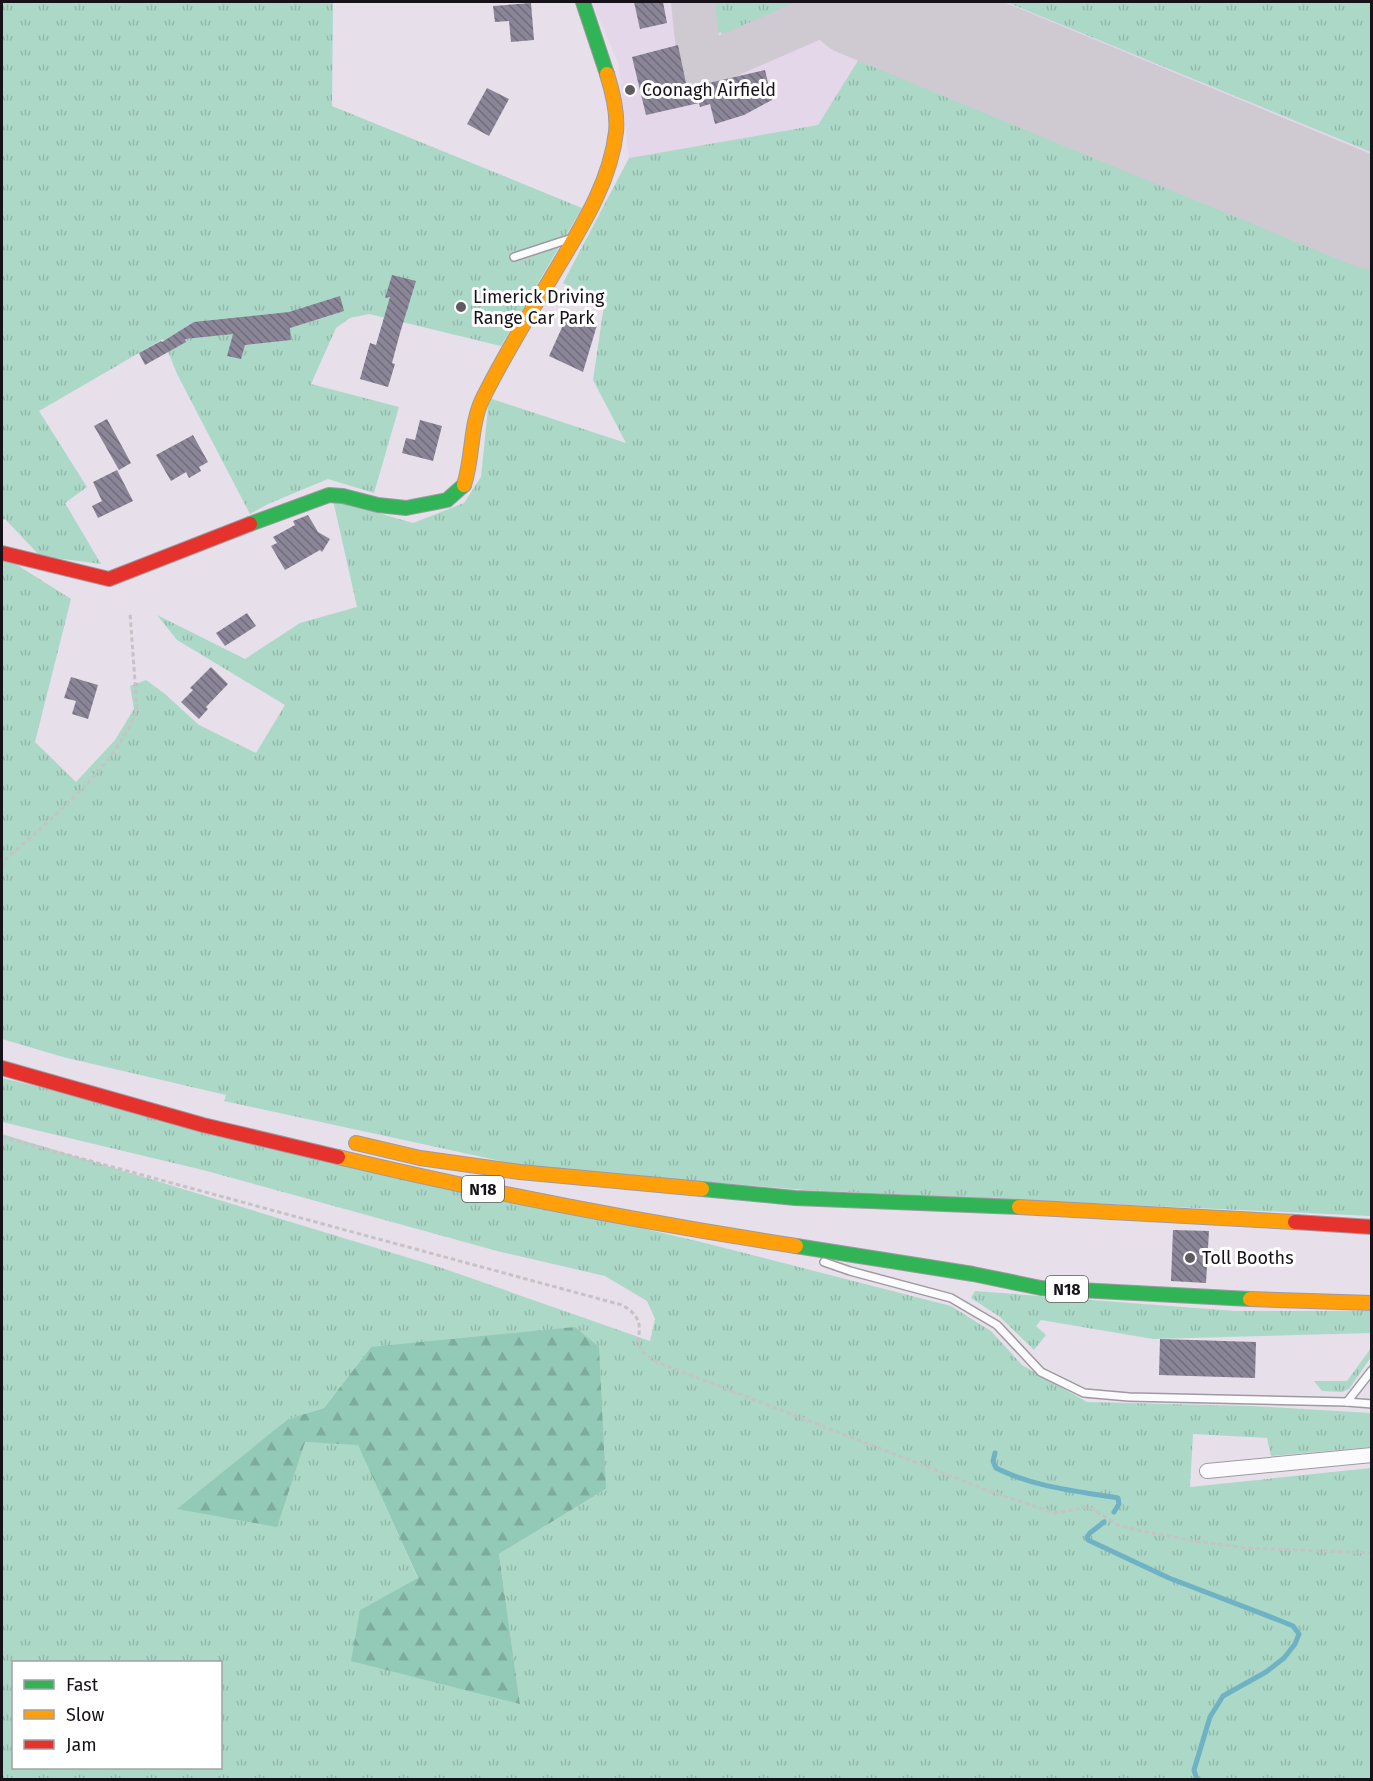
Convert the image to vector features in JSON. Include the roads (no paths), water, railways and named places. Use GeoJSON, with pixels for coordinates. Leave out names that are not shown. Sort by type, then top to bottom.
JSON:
{"type":"FeatureCollection","features":[{"type":"Feature","properties":{"kind":"main road"},"geometry":{"type":"LineString","coordinates":[[2,553],[109,579],[329,495],[343,496],[378,506],[406,508],[447,500],[465,484],[476,418],[481,403],[574,238],[602,181],[616,135],[615,107],[583,2]]}},
{"type":"Feature","properties":{"kind":"main road","name":"N18"},"geometry":{"type":"LineString","coordinates":[[2,1068],[203,1125],[435,1180],[667,1226],[973,1274],[1041,1288],[1186,1297],[1371,1303]]}},
{"type":"Feature","properties":{"kind":"main road","name":"N18"},"geometry":{"type":"LineString","coordinates":[[341,1140],[420,1158],[520,1172],[795,1198],[1223,1217],[1371,1227]]}},
{"type":"Feature","properties":{"kind":"street"},"geometry":{"type":"LineString","coordinates":[[1207,1471],[1371,1455]]}},
{"type":"Feature","properties":{"kind":"lane"},"geometry":{"type":"LineString","coordinates":[[514,257],[574,238]]}},
{"type":"Feature","properties":{"kind":"lane"},"geometry":{"type":"LineString","coordinates":[[765,1241],[808,1256]]}},
{"type":"Feature","properties":{"kind":"lane"},"geometry":{"type":"LineString","coordinates":[[818,1260],[951,1298],[997,1325],[1041,1372],[1084,1393],[1130,1397],[1371,1404]]}},
{"type":"Feature","properties":{"kind":"lane"},"geometry":{"type":"LineString","coordinates":[[1347,1402],[1371,1370]]}},
{"type":"Feature","properties":{"kind":"waterway"},"geometry":{"type":"LineString","coordinates":[[995,1453],[993,1461],[996,1468],[1025,1480],[1056,1488],[1118,1498],[1119,1504],[1114,1512]]}},
{"type":"Feature","properties":{"kind":"waterway"},"geometry":{"type":"LineString","coordinates":[[1104,1522],[1090,1533],[1088,1540],[1169,1578],[1293,1626],[1299,1634],[1295,1644],[1284,1658],[1266,1672],[1223,1696],[1210,1717],[1194,1770],[1197,1780]]}},
{"type":"Feature","properties":{"kind":"place","name":"Coonagh Airfield"},"geometry":{"type":"Point","coordinates":[630,90]}},
{"type":"Feature","properties":{"kind":"place","name":"Limerick Driving Range Car Park"},"geometry":{"type":"Point","coordinates":[461,307]}},
{"type":"Feature","properties":{"kind":"place","name":"Toll Booths"},"geometry":{"type":"Point","coordinates":[1190,1258]}}]}
